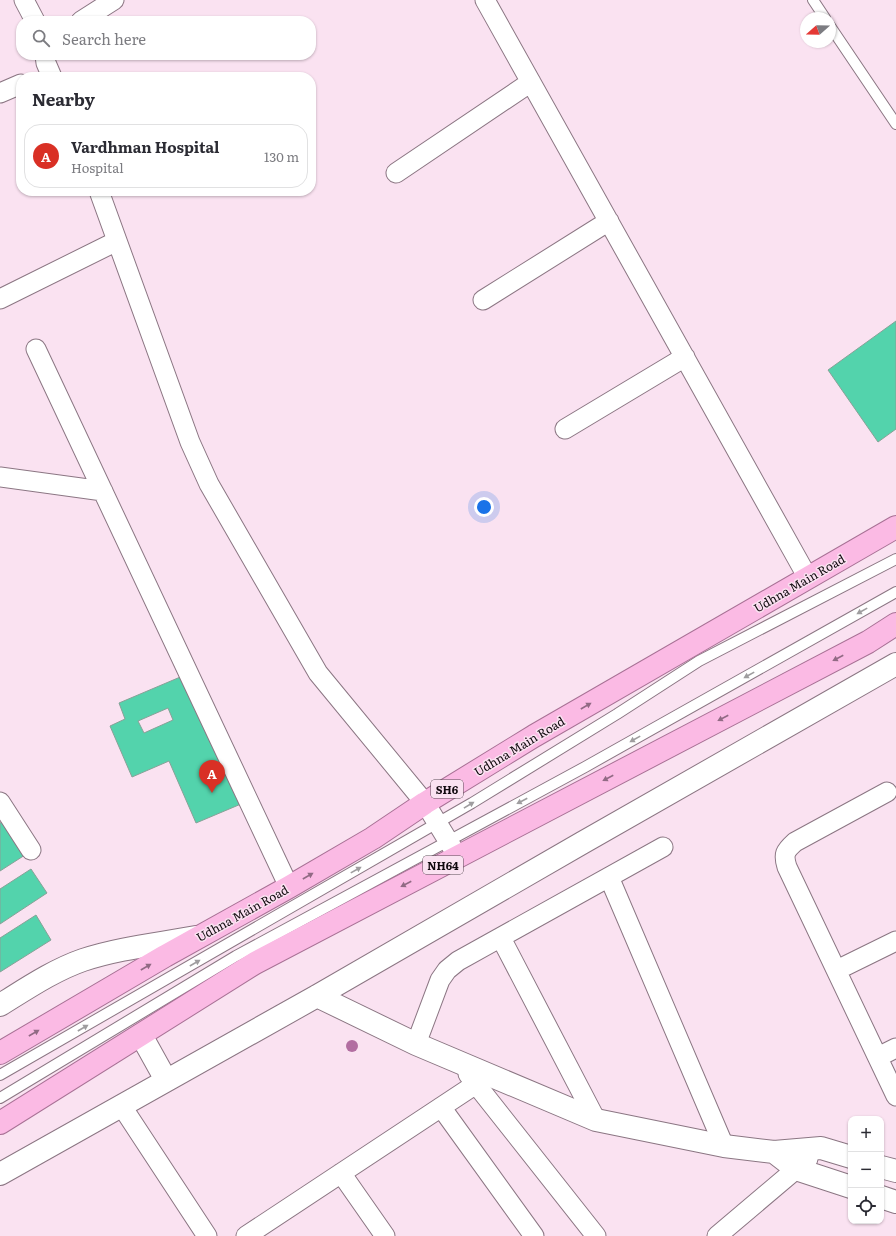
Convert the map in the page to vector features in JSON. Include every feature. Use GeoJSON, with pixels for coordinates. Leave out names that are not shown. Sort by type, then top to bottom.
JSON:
{"type":"FeatureCollection","features":[{"type":"Feature","properties":{"kind":"highway","name":"Udhna Main Road"},"geometry":{"type":"LineString","coordinates":[[0,1053],[373,838],[425,803],[534,736],[896,527]]}},
{"type":"Feature","properties":{"kind":"highway","name":"NH64"},"geometry":{"type":"LineString","coordinates":[[0,1123],[255,963],[453,849],[861,646],[896,624]]}},
{"type":"Feature","properties":{"kind":"street"},"geometry":{"type":"LineString","coordinates":[[24,0],[32,16]]}},
{"type":"Feature","properties":{"kind":"street"},"geometry":{"type":"LineString","coordinates":[[89,16],[114,0]]}},
{"type":"Feature","properties":{"kind":"street"},"geometry":{"type":"LineString","coordinates":[[485,0],[808,578]]}},
{"type":"Feature","properties":{"kind":"street"},"geometry":{"type":"LineString","coordinates":[[396,173],[531,82]]}},
{"type":"Feature","properties":{"kind":"street"},"geometry":{"type":"LineString","coordinates":[[0,93],[16,86]]}},
{"type":"Feature","properties":{"kind":"street"},"geometry":{"type":"LineString","coordinates":[[101,196],[190,442],[209,484],[318,673],[425,803],[453,849]]}},
{"type":"Feature","properties":{"kind":"street"},"geometry":{"type":"LineString","coordinates":[[483,300],[609,221]]}},
{"type":"Feature","properties":{"kind":"street"},"geometry":{"type":"LineString","coordinates":[[0,299],[117,241]]}},
{"type":"Feature","properties":{"kind":"street"},"geometry":{"type":"LineString","coordinates":[[36,349],[289,887]]}},
{"type":"Feature","properties":{"kind":"street"},"geometry":{"type":"LineString","coordinates":[[565,429],[685,357]]}},
{"type":"Feature","properties":{"kind":"street"},"geometry":{"type":"LineString","coordinates":[[0,477],[103,491]]}},
{"type":"Feature","properties":{"kind":"street"},"geometry":{"type":"LineString","coordinates":[[0,1174],[317,996],[582,842],[896,664]]}},
{"type":"Feature","properties":{"kind":"street"},"geometry":{"type":"LineString","coordinates":[[887,792],[795,842],[787,849],[784,857],[787,867],[896,1096]]}},
{"type":"Feature","properties":{"kind":"street"},"geometry":{"type":"LineString","coordinates":[[0,802],[31,850]]}},
{"type":"Feature","properties":{"kind":"street"},"geometry":{"type":"LineString","coordinates":[[416,1044],[440,980],[447,970],[458,961],[663,847]]}},
{"type":"Feature","properties":{"kind":"street"},"geometry":{"type":"LineString","coordinates":[[609,877],[724,1146]]}},
{"type":"Feature","properties":{"kind":"street"},"geometry":{"type":"LineString","coordinates":[[0,1005],[36,983],[82,961],[106,953],[200,937]]}},
{"type":"Feature","properties":{"kind":"street"},"geometry":{"type":"LineString","coordinates":[[501,938],[596,1120]]}},
{"type":"Feature","properties":{"kind":"street"},"geometry":{"type":"LineString","coordinates":[[837,970],[896,941]]}},
{"type":"Feature","properties":{"kind":"street"},"geometry":{"type":"LineString","coordinates":[[317,996],[416,1044],[596,1120],[724,1146],[774,1152],[821,1148],[848,1156]]}},
{"type":"Feature","properties":{"kind":"street"},"geometry":{"type":"LineString","coordinates":[[141,1035],[166,1080]]}},
{"type":"Feature","properties":{"kind":"street"},"geometry":{"type":"LineString","coordinates":[[878,1057],[896,1048]]}},
{"type":"Feature","properties":{"kind":"street"},"geometry":{"type":"LineString","coordinates":[[458,1062],[596,1236]]}},
{"type":"Feature","properties":{"kind":"street"},"geometry":{"type":"LineString","coordinates":[[246,1236],[476,1084]]}},
{"type":"Feature","properties":{"kind":"street"},"geometry":{"type":"LineString","coordinates":[[121,1105],[207,1236]]}},
{"type":"Feature","properties":{"kind":"street"},"geometry":{"type":"LineString","coordinates":[[441,1107],[534,1236]]}},
{"type":"Feature","properties":{"kind":"street"},"geometry":{"type":"LineString","coordinates":[[717,1236],[821,1148]]}},
{"type":"Feature","properties":{"kind":"street"},"geometry":{"type":"LineString","coordinates":[[774,1152],[796,1169],[848,1186]]}},
{"type":"Feature","properties":{"kind":"street"},"geometry":{"type":"LineString","coordinates":[[884,1167],[896,1171]]}},
{"type":"Feature","properties":{"kind":"street"},"geometry":{"type":"LineString","coordinates":[[341,1173],[385,1236]]}},
{"type":"Feature","properties":{"kind":"street"},"geometry":{"type":"LineString","coordinates":[[884,1198],[896,1202]]}},
{"type":"Feature","properties":{"kind":"lane"},"geometry":{"type":"LineString","coordinates":[[812,0],[821,12]]}},
{"type":"Feature","properties":{"kind":"lane"},"geometry":{"type":"LineString","coordinates":[[836,35],[896,124]]}},
{"type":"Feature","properties":{"kind":"lane"},"geometry":{"type":"LineString","coordinates":[[0,1075],[438,823],[617,714],[704,658],[896,559]]}},
{"type":"Feature","properties":{"kind":"lane"},"geometry":{"type":"LineString","coordinates":[[0,1098],[236,956],[453,849],[585,767],[896,592]]}},
{"type":"Feature","properties":{"kind":"building"},"geometry":{"type":"Polygon","coordinates":[[[896,321],[896,429],[878,442],[828,370],[896,321]]]}},
{"type":"Feature","properties":{"kind":"building"},"geometry":{"type":"Polygon","coordinates":[[[185,675],[241,804],[196,823],[169,761],[132,777],[110,726],[125,719],[119,703],[185,675]],[[168,708],[138,721],[144,733],[173,720],[168,708]]]}},
{"type":"Feature","properties":{"kind":"building"},"geometry":{"type":"Polygon","coordinates":[[[4,821],[25,855],[0,871],[0,823],[4,821]]]}},
{"type":"Feature","properties":{"kind":"building"},"geometry":{"type":"Polygon","coordinates":[[[31,869],[47,893],[0,924],[0,889],[31,869]]]}},
{"type":"Feature","properties":{"kind":"building"},"geometry":{"type":"Polygon","coordinates":[[[36,915],[51,940],[0,972],[0,938],[36,915]]]}},
{"type":"Feature","properties":{"kind":"place","name":"Vardhman Hospital"},"geometry":{"type":"Point","coordinates":[212,793]}}]}
